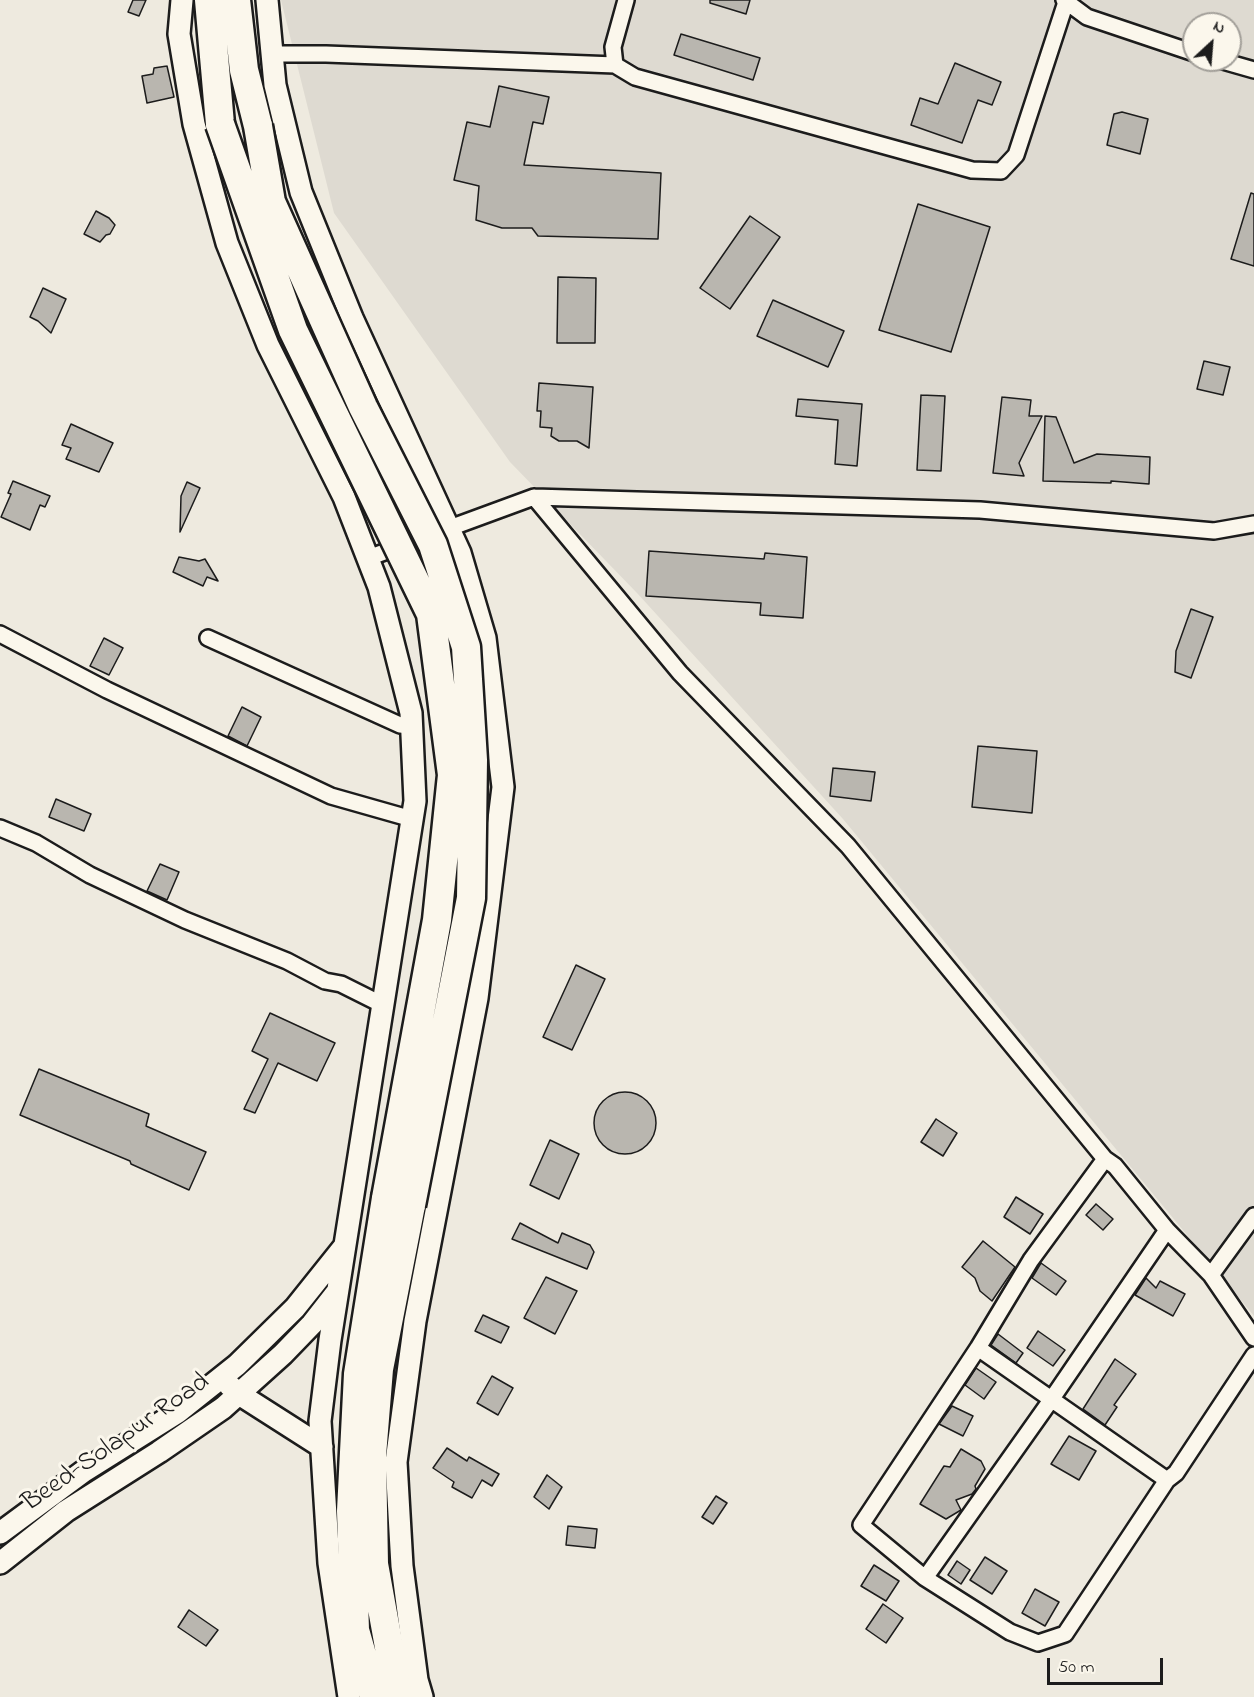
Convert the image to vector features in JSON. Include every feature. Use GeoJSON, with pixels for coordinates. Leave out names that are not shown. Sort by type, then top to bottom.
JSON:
{"type":"FeatureCollection","features":[{"type":"Feature","properties":{"kind":"highway"},"geometry":{"type":"LineString","coordinates":[[209,0],[220,124],[293,330],[430,614],[452,775],[437,920],[379,1369],[372,1455],[374,1564],[398,1697]]}},
{"type":"Feature","properties":{"kind":"highway"},"geometry":{"type":"LineString","coordinates":[[236,0],[244,70],[258,126],[271,202],[363,406],[432,545],[466,647],[473,760],[471,897],[357,1374],[351,1511],[356,1630],[374,1697]]}},
{"type":"Feature","properties":{"kind":"street"},"geometry":{"type":"LineString","coordinates":[[182,0],[179,34],[194,124],[227,243],[268,345],[344,497],[368,558],[382,599],[411,713],[415,801],[330,1340],[320,1421],[328,1563],[349,1697]]}},
{"type":"Feature","properties":{"kind":"street"},"geometry":{"type":"LineString","coordinates":[[267,0],[275,85],[301,192],[351,318],[460,553],[485,638],[503,787],[477,998],[415,1321],[396,1462],[402,1566],[417,1680],[422,1697]]}},
{"type":"Feature","properties":{"kind":"street"},"geometry":{"type":"LineString","coordinates":[[615,65],[613,47],[626,0]]}},
{"type":"Feature","properties":{"kind":"street"},"geometry":{"type":"LineString","coordinates":[[272,54],[338,54],[615,65],[634,77],[972,170],[1001,171],[1016,155],[1065,1],[1087,17],[1182,49]]}},
{"type":"Feature","properties":{"kind":"street"},"geometry":{"type":"LineString","coordinates":[[368,558],[534,497],[980,510],[1214,531],[1254,524]]}},
{"type":"Feature","properties":{"kind":"street"},"geometry":{"type":"LineString","coordinates":[[534,497],[680,673],[848,846],[1105,1159],[1115,1166],[1167,1230],[1211,1275],[1254,1338]]}},
{"type":"Feature","properties":{"kind":"street"},"geometry":{"type":"LineString","coordinates":[[0,634],[107,690],[331,796],[412,819]]}},
{"type":"Feature","properties":{"kind":"street"},"geometry":{"type":"LineString","coordinates":[[208,638],[400,725],[411,726],[412,730]]}},
{"type":"Feature","properties":{"kind":"street"},"geometry":{"type":"LineString","coordinates":[[0,828],[36,843],[90,875],[185,920],[287,961],[325,981],[341,984],[383,1005]]}},
{"type":"Feature","properties":{"kind":"street"},"geometry":{"type":"LineString","coordinates":[[1105,1159],[1031,1260],[978,1348],[861,1525],[925,1578],[1010,1632],[1038,1643],[1065,1634],[1167,1480],[1176,1473],[1254,1355]]}},
{"type":"Feature","properties":{"kind":"street"},"geometry":{"type":"LineString","coordinates":[[1211,1275],[1254,1216]]}},
{"type":"Feature","properties":{"kind":"street"},"geometry":{"type":"LineString","coordinates":[[925,1578],[1051,1400],[1167,1230]]}},
{"type":"Feature","properties":{"kind":"street","name":"Beed-Solapur Road"},"geometry":{"type":"LineString","coordinates":[[0,1533],[53,1492],[178,1412],[222,1378],[267,1338],[295,1308],[345,1245]]}},
{"type":"Feature","properties":{"kind":"street","name":"Beed-Solapur Road"},"geometry":{"type":"LineString","coordinates":[[0,1563],[66,1511],[192,1431],[239,1394],[305,1332],[338,1292]]}},
{"type":"Feature","properties":{"kind":"street"},"geometry":{"type":"LineString","coordinates":[[978,1348],[1167,1480]]}},
{"type":"Feature","properties":{"kind":"street","name":"Beed-Solapur Road"},"geometry":{"type":"LineString","coordinates":[[222,1378],[239,1394],[322,1447]]}},
{"type":"Feature","properties":{"kind":"shaded area"},"geometry":{"type":"Polygon","coordinates":[[[281,0],[1254,0],[1254,1316],[843,819],[637,593],[510,462],[334,213],[281,0]]]}},
{"type":"Feature","properties":{"kind":"building"},"geometry":{"type":"Polygon","coordinates":[[[133,0],[146,0],[139,16],[128,12],[133,0]]]}},
{"type":"Feature","properties":{"kind":"building"},"geometry":{"type":"Polygon","coordinates":[[[710,0],[750,0],[746,14],[710,3],[710,0]]]}},
{"type":"Feature","properties":{"kind":"building"},"geometry":{"type":"Polygon","coordinates":[[[681,34],[760,58],[753,80],[674,55],[681,34]]]}},
{"type":"Feature","properties":{"kind":"building"},"geometry":{"type":"Polygon","coordinates":[[[955,63],[1001,82],[992,105],[978,100],[962,143],[911,125],[920,98],[938,104],[955,63]]]}},
{"type":"Feature","properties":{"kind":"building"},"geometry":{"type":"Polygon","coordinates":[[[167,66],[174,97],[147,103],[142,76],[153,74],[154,68],[167,66]]]}},
{"type":"Feature","properties":{"kind":"building"},"geometry":{"type":"Polygon","coordinates":[[[499,86],[549,97],[543,124],[533,122],[524,165],[661,173],[658,239],[538,236],[532,228],[502,228],[476,220],[479,186],[454,180],[467,122],[490,127],[499,86]]]}},
{"type":"Feature","properties":{"kind":"building"},"geometry":{"type":"Polygon","coordinates":[[[1122,112],[1148,119],[1140,154],[1107,145],[1114,114],[1122,112]]]}},
{"type":"Feature","properties":{"kind":"building"},"geometry":{"type":"Polygon","coordinates":[[[1251,193],[1254,194],[1254,266],[1231,259],[1251,193]]]}},
{"type":"Feature","properties":{"kind":"building"},"geometry":{"type":"Polygon","coordinates":[[[918,204],[990,227],[951,352],[879,330],[918,204]]]}},
{"type":"Feature","properties":{"kind":"building"},"geometry":{"type":"Polygon","coordinates":[[[96,211],[109,218],[115,225],[110,234],[100,242],[84,234],[96,211]]]}},
{"type":"Feature","properties":{"kind":"building"},"geometry":{"type":"Polygon","coordinates":[[[750,216],[780,237],[730,309],[700,288],[750,216]]]}},
{"type":"Feature","properties":{"kind":"building"},"geometry":{"type":"Polygon","coordinates":[[[558,277],[596,278],[595,343],[557,343],[558,277]]]}},
{"type":"Feature","properties":{"kind":"building"},"geometry":{"type":"Polygon","coordinates":[[[43,288],[66,299],[51,333],[30,317],[43,288]]]}},
{"type":"Feature","properties":{"kind":"building"},"geometry":{"type":"Polygon","coordinates":[[[773,300],[844,331],[828,367],[757,336],[773,300]]]}},
{"type":"Feature","properties":{"kind":"building"},"geometry":{"type":"Polygon","coordinates":[[[1204,361],[1230,367],[1223,395],[1197,389],[1204,361]]]}},
{"type":"Feature","properties":{"kind":"building"},"geometry":{"type":"Polygon","coordinates":[[[539,383],[593,387],[589,448],[577,441],[559,441],[551,436],[552,428],[540,427],[541,411],[537,411],[539,383]]]}},
{"type":"Feature","properties":{"kind":"building"},"geometry":{"type":"Polygon","coordinates":[[[921,395],[945,396],[941,471],[917,470],[921,395]]]}},
{"type":"Feature","properties":{"kind":"building"},"geometry":{"type":"Polygon","coordinates":[[[1002,397],[1031,400],[1029,416],[1042,416],[1019,463],[1024,476],[993,473],[1002,397]]]}},
{"type":"Feature","properties":{"kind":"building"},"geometry":{"type":"Polygon","coordinates":[[[798,399],[862,404],[857,466],[835,464],[838,420],[796,416],[798,399]]]}},
{"type":"Feature","properties":{"kind":"building"},"geometry":{"type":"Polygon","coordinates":[[[1045,416],[1056,417],[1074,463],[1097,454],[1150,457],[1149,484],[1111,481],[1111,483],[1043,481],[1045,416]]]}},
{"type":"Feature","properties":{"kind":"building"},"geometry":{"type":"Polygon","coordinates":[[[71,424],[113,443],[99,472],[66,459],[71,448],[62,445],[71,424]]]}},
{"type":"Feature","properties":{"kind":"building"},"geometry":{"type":"Polygon","coordinates":[[[13,481],[50,496],[45,507],[40,505],[30,530],[1,517],[11,494],[8,493],[13,481]]]}},
{"type":"Feature","properties":{"kind":"building"},"geometry":{"type":"Polygon","coordinates":[[[187,482],[200,488],[180,532],[181,496],[187,482]]]}},
{"type":"Feature","properties":{"kind":"building"},"geometry":{"type":"Polygon","coordinates":[[[649,551],[764,559],[765,553],[807,557],[803,618],[760,615],[761,603],[646,596],[649,551]]]}},
{"type":"Feature","properties":{"kind":"building"},"geometry":{"type":"Polygon","coordinates":[[[179,557],[199,561],[205,559],[218,581],[207,577],[203,586],[173,572],[179,557]]]}},
{"type":"Feature","properties":{"kind":"building"},"geometry":{"type":"Polygon","coordinates":[[[1191,609],[1213,617],[1191,678],[1175,672],[1176,651],[1191,609]]]}},
{"type":"Feature","properties":{"kind":"building"},"geometry":{"type":"Polygon","coordinates":[[[104,638],[123,648],[109,675],[90,666],[104,638]]]}},
{"type":"Feature","properties":{"kind":"building"},"geometry":{"type":"Polygon","coordinates":[[[242,707],[261,717],[247,746],[228,736],[242,707]]]}},
{"type":"Feature","properties":{"kind":"building"},"geometry":{"type":"Polygon","coordinates":[[[978,746],[1037,751],[1032,813],[972,807],[978,746]]]}},
{"type":"Feature","properties":{"kind":"building"},"geometry":{"type":"Polygon","coordinates":[[[833,768],[875,772],[871,801],[830,796],[833,768]]]}},
{"type":"Feature","properties":{"kind":"building"},"geometry":{"type":"Polygon","coordinates":[[[56,799],[91,814],[84,831],[49,817],[56,799]]]}},
{"type":"Feature","properties":{"kind":"building"},"geometry":{"type":"Polygon","coordinates":[[[160,864],[179,872],[167,900],[147,891],[160,864]]]}},
{"type":"Feature","properties":{"kind":"building"},"geometry":{"type":"Polygon","coordinates":[[[576,965],[605,979],[572,1050],[543,1037],[576,965]]]}},
{"type":"Feature","properties":{"kind":"building"},"geometry":{"type":"Polygon","coordinates":[[[270,1013],[335,1043],[317,1081],[278,1063],[255,1113],[244,1109],[268,1059],[252,1051],[270,1013]]]}},
{"type":"Feature","properties":{"kind":"building"},"geometry":{"type":"Polygon","coordinates":[[[39,1069],[149,1114],[146,1126],[206,1152],[189,1190],[131,1164],[130,1161],[20,1115],[39,1069]]]}},
{"type":"Feature","properties":{"kind":"building"},"geometry":{"type":"Polygon","coordinates":[[[625,1092],[637,1094],[647,1101],[654,1111],[656,1123],[654,1135],[647,1145],[637,1152],[625,1154],[613,1152],[603,1145],[596,1135],[594,1123],[596,1111],[603,1101],[613,1094],[625,1092]]]}},
{"type":"Feature","properties":{"kind":"building"},"geometry":{"type":"Polygon","coordinates":[[[936,1119],[957,1133],[943,1156],[921,1142],[936,1119]]]}},
{"type":"Feature","properties":{"kind":"building"},"geometry":{"type":"Polygon","coordinates":[[[550,1140],[579,1154],[559,1199],[530,1185],[550,1140]]]}},
{"type":"Feature","properties":{"kind":"building"},"geometry":{"type":"Polygon","coordinates":[[[1016,1197],[1043,1214],[1030,1234],[1004,1217],[1016,1197]]]}},
{"type":"Feature","properties":{"kind":"building"},"geometry":{"type":"Polygon","coordinates":[[[1096,1204],[1113,1219],[1103,1230],[1086,1215],[1096,1204]]]}},
{"type":"Feature","properties":{"kind":"building"},"geometry":{"type":"Polygon","coordinates":[[[520,1223],[558,1243],[562,1233],[590,1245],[594,1252],[587,1269],[512,1239],[520,1223]]]}},
{"type":"Feature","properties":{"kind":"building"},"geometry":{"type":"Polygon","coordinates":[[[983,1241],[1015,1267],[992,1301],[980,1291],[975,1278],[962,1267],[983,1241]]]}},
{"type":"Feature","properties":{"kind":"building"},"geometry":{"type":"Polygon","coordinates":[[[1041,1263],[1066,1281],[1056,1295],[1032,1278],[1041,1263]]]}},
{"type":"Feature","properties":{"kind":"building"},"geometry":{"type":"Polygon","coordinates":[[[546,1277],[577,1291],[555,1334],[524,1318],[546,1277]]]}},
{"type":"Feature","properties":{"kind":"building"},"geometry":{"type":"Polygon","coordinates":[[[1146,1278],[1156,1288],[1160,1281],[1185,1294],[1173,1316],[1135,1295],[1146,1278]]]}},
{"type":"Feature","properties":{"kind":"building"},"geometry":{"type":"Polygon","coordinates":[[[483,1315],[509,1327],[501,1343],[475,1331],[483,1315]]]}},
{"type":"Feature","properties":{"kind":"building"},"geometry":{"type":"Polygon","coordinates":[[[1038,1331],[1065,1350],[1053,1366],[1027,1348],[1038,1331]]]}},
{"type":"Feature","properties":{"kind":"building"},"geometry":{"type":"Polygon","coordinates":[[[998,1334],[1023,1353],[1016,1363],[991,1345],[998,1334]]]}},
{"type":"Feature","properties":{"kind":"building"},"geometry":{"type":"Polygon","coordinates":[[[1115,1359],[1136,1374],[1114,1405],[1117,1407],[1105,1425],[1083,1409],[1115,1359]]]}},
{"type":"Feature","properties":{"kind":"building"},"geometry":{"type":"Polygon","coordinates":[[[976,1368],[996,1382],[984,1399],[965,1385],[976,1368]]]}},
{"type":"Feature","properties":{"kind":"building"},"geometry":{"type":"Polygon","coordinates":[[[492,1376],[513,1388],[498,1415],[477,1403],[492,1376]]]}},
{"type":"Feature","properties":{"kind":"building"},"geometry":{"type":"Polygon","coordinates":[[[952,1406],[973,1416],[963,1436],[939,1424],[952,1406]]]}},
{"type":"Feature","properties":{"kind":"building"},"geometry":{"type":"Polygon","coordinates":[[[1069,1436],[1096,1451],[1079,1480],[1051,1464],[1069,1436]]]}},
{"type":"Feature","properties":{"kind":"building"},"geometry":{"type":"Polygon","coordinates":[[[447,1448],[467,1461],[469,1457],[499,1474],[492,1486],[482,1480],[472,1498],[452,1487],[454,1482],[433,1468],[447,1448]]]}},
{"type":"Feature","properties":{"kind":"building"},"geometry":{"type":"Polygon","coordinates":[[[961,1449],[981,1461],[985,1469],[972,1494],[956,1500],[961,1510],[946,1519],[920,1504],[944,1466],[950,1467],[961,1449]]]}},
{"type":"Feature","properties":{"kind":"building"},"geometry":{"type":"Polygon","coordinates":[[[547,1475],[562,1487],[549,1509],[534,1497],[547,1475]]]}},
{"type":"Feature","properties":{"kind":"building"},"geometry":{"type":"Polygon","coordinates":[[[716,1496],[727,1503],[713,1524],[702,1517],[716,1496]]]}},
{"type":"Feature","properties":{"kind":"building"},"geometry":{"type":"Polygon","coordinates":[[[568,1526],[597,1529],[595,1548],[566,1545],[568,1526]]]}},
{"type":"Feature","properties":{"kind":"building"},"geometry":{"type":"Polygon","coordinates":[[[985,1557],[1007,1571],[992,1594],[970,1580],[985,1557]]]}},
{"type":"Feature","properties":{"kind":"building"},"geometry":{"type":"Polygon","coordinates":[[[957,1561],[970,1570],[961,1584],[948,1575],[957,1561]]]}},
{"type":"Feature","properties":{"kind":"building"},"geometry":{"type":"Polygon","coordinates":[[[874,1565],[899,1581],[886,1601],[861,1586],[874,1565]]]}},
{"type":"Feature","properties":{"kind":"building"},"geometry":{"type":"Polygon","coordinates":[[[1035,1589],[1059,1602],[1045,1626],[1022,1613],[1035,1589]]]}},
{"type":"Feature","properties":{"kind":"building"},"geometry":{"type":"Polygon","coordinates":[[[883,1604],[903,1618],[886,1643],[866,1629],[883,1604]]]}},
{"type":"Feature","properties":{"kind":"building"},"geometry":{"type":"Polygon","coordinates":[[[189,1610],[218,1630],[206,1646],[178,1627],[189,1610]]]}}]}
